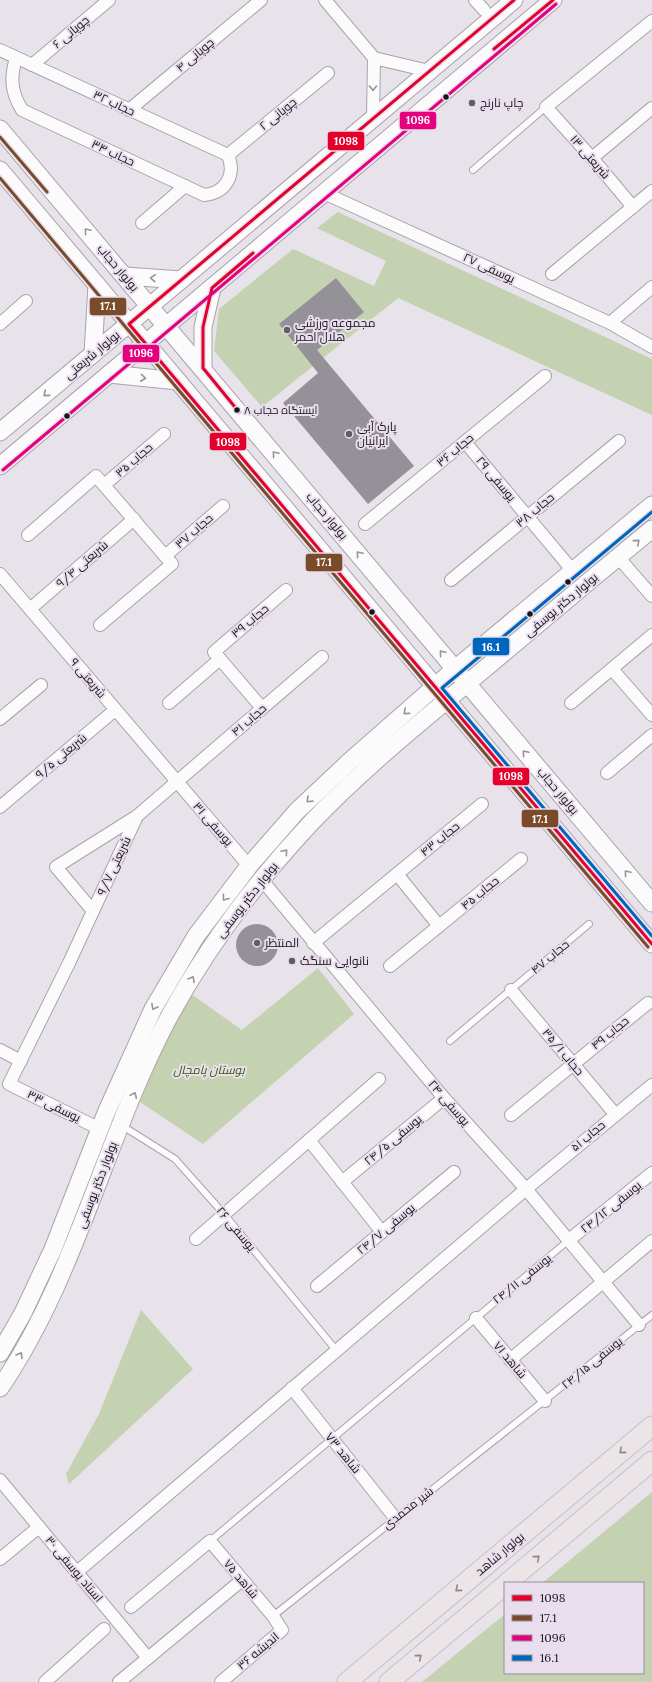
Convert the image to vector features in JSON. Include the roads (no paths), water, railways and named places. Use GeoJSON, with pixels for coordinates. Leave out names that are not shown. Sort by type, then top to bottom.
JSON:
{"type":"FeatureCollection","features":[{"type":"Feature","properties":{"kind":"main road","name":"بولوار شریعتی"},"geometry":{"type":"LineString","coordinates":[[0,432],[514,0]]}},
{"type":"Feature","properties":{"kind":"main road"},"geometry":{"type":"LineString","coordinates":[[0,466],[553,0]]}},
{"type":"Feature","properties":{"kind":"main road","name":"بولوار حجاب"},"geometry":{"type":"LineString","coordinates":[[0,129],[167,325],[652,903]]}},
{"type":"Feature","properties":{"kind":"main road"},"geometry":{"type":"LineString","coordinates":[[0,170],[652,944]]}},
{"type":"Feature","properties":{"kind":"main road"},"geometry":{"type":"LineString","coordinates":[[125,276],[181,280]]}},
{"type":"Feature","properties":{"kind":"main road"},"geometry":{"type":"LineString","coordinates":[[93,354],[97,284]]}},
{"type":"Feature","properties":{"kind":"main road"},"geometry":{"type":"LineString","coordinates":[[203,368],[203,327],[212,288]]}},
{"type":"Feature","properties":{"kind":"main road"},"geometry":{"type":"LineString","coordinates":[[109,374],[178,381]]}},
{"type":"Feature","properties":{"kind":"main road","name":"بولوار دکتر یوسفی"},"geometry":{"type":"LineString","coordinates":[[0,1353],[23,1313],[53,1249],[128,1060],[153,1008],[196,936],[249,866],[303,806],[349,762],[456,669],[652,505]]}},
{"type":"Feature","properties":{"kind":"main road","name":"بولوار دکتر یوسفی"},"geometry":{"type":"LineString","coordinates":[[0,1388],[39,1322],[67,1262],[121,1125],[169,1017],[211,945],[262,879],[310,824],[361,775],[467,683],[652,529]]}},
{"type":"Feature","properties":{"kind":"main road"},"geometry":{"type":"LineString","coordinates":[[249,866],[262,879]]}},
{"type":"Feature","properties":{"kind":"main road","name":"بولوار شاهد"},"geometry":{"type":"LineString","coordinates":[[347,1682],[652,1426]]}},
{"type":"Feature","properties":{"kind":"main road"},"geometry":{"type":"LineString","coordinates":[[508,1582],[652,1461]]}},
{"type":"Feature","properties":{"kind":"main road"},"geometry":{"type":"LineString","coordinates":[[389,1682],[504,1586]]}},
{"type":"Feature","properties":{"kind":"street","name":"چوپانی ۶"},"geometry":{"type":"LineString","coordinates":[[32,65],[110,0]]}},
{"type":"Feature","properties":{"kind":"street","name":"چوپانی ۴"},"geometry":{"type":"LineString","coordinates":[[129,110],[261,0]]}},
{"type":"Feature","properties":{"kind":"street"},"geometry":{"type":"LineString","coordinates":[[325,0],[374,58],[429,71]]}},
{"type":"Feature","properties":{"kind":"street"},"geometry":{"type":"LineString","coordinates":[[475,0],[484,10]]}},
{"type":"Feature","properties":{"kind":"street"},"geometry":{"type":"LineString","coordinates":[[546,107],[652,21]]}},
{"type":"Feature","properties":{"kind":"street","name":"حجاب ۳۲"},"geometry":{"type":"LineString","coordinates":[[0,50],[228,155]]}},
{"type":"Feature","properties":{"kind":"street","name":"حجاب ۳۴"},"geometry":{"type":"LineString","coordinates":[[16,58],[12,71],[12,85],[15,98],[22,110],[204,195],[220,191],[230,178],[231,162],[228,155]]}},
{"type":"Feature","properties":{"kind":"street"},"geometry":{"type":"LineString","coordinates":[[373,118],[374,58]]}},
{"type":"Feature","properties":{"kind":"street","name":"چوپانی ۲"},"geometry":{"type":"LineString","coordinates":[[228,155],[328,73]]}},
{"type":"Feature","properties":{"kind":"street","name":"شریعتی ۱۳"},"geometry":{"type":"LineString","coordinates":[[546,107],[592,158],[633,207]]}},
{"type":"Feature","properties":{"kind":"street"},"geometry":{"type":"LineString","coordinates":[[592,158],[652,108]]}},
{"type":"Feature","properties":{"kind":"street"},"geometry":{"type":"LineString","coordinates":[[142,222],[185,186]]}},
{"type":"Feature","properties":{"kind":"street"},"geometry":{"type":"LineString","coordinates":[[552,274],[652,191]]}},
{"type":"Feature","properties":{"kind":"street","name":"یوسفی ۲۷"},"geometry":{"type":"LineString","coordinates":[[324,193],[610,324],[652,347]]}},
{"type":"Feature","properties":{"kind":"street"},"geometry":{"type":"LineString","coordinates":[[610,324],[652,287]]}},
{"type":"Feature","properties":{"kind":"street"},"geometry":{"type":"LineString","coordinates":[[0,324],[26,302]]}},
{"type":"Feature","properties":{"kind":"street","name":"حجاب ۳۶"},"geometry":{"type":"LineString","coordinates":[[365,524],[545,376]]}},
{"type":"Feature","properties":{"kind":"street","name":"حجاب ۳۵"},"geometry":{"type":"LineString","coordinates":[[104,485],[164,434]]}},
{"type":"Feature","properties":{"kind":"street","name":"حجاب ۳۸"},"geometry":{"type":"LineString","coordinates":[[451,580],[619,441]]}},
{"type":"Feature","properties":{"kind":"street","name":"یوسفی ۲۹"},"geometry":{"type":"LineString","coordinates":[[465,442],[573,571]]}},
{"type":"Feature","properties":{"kind":"street"},"geometry":{"type":"LineString","coordinates":[[28,535],[96,476],[166,556],[172,564],[100,626]]}},
{"type":"Feature","properties":{"kind":"street","name":"حجاب ۳۷"},"geometry":{"type":"LineString","coordinates":[[166,556],[223,506]]}},
{"type":"Feature","properties":{"kind":"street","name":"شریعتی ۹/۴"},"geometry":{"type":"LineString","coordinates":[[30,609],[134,519]]}},
{"type":"Feature","properties":{"kind":"street"},"geometry":{"type":"LineString","coordinates":[[618,557],[652,596]]}},
{"type":"Feature","properties":{"kind":"street","name":"شریعتی ۹"},"geometry":{"type":"LineString","coordinates":[[0,574],[176,782]]}},
{"type":"Feature","properties":{"kind":"street","name":"حجاب ۳۹"},"geometry":{"type":"LineString","coordinates":[[169,703],[286,590]]}},
{"type":"Feature","properties":{"kind":"street"},"geometry":{"type":"LineString","coordinates":[[571,703],[652,635]]}},
{"type":"Feature","properties":{"kind":"street"},"geometry":{"type":"LineString","coordinates":[[217,656],[262,708]]}},
{"type":"Feature","properties":{"kind":"street","name":"حجاب ۴۱"},"geometry":{"type":"LineString","coordinates":[[176,782],[322,657]]}},
{"type":"Feature","properties":{"kind":"street"},"geometry":{"type":"LineString","coordinates":[[612,669],[652,715]]}},
{"type":"Feature","properties":{"kind":"street"},"geometry":{"type":"LineString","coordinates":[[0,719],[41,685]]}},
{"type":"Feature","properties":{"kind":"street","name":"شریعتی ۹/۵"},"geometry":{"type":"LineString","coordinates":[[2,800],[115,710]]}},
{"type":"Feature","properties":{"kind":"street"},"geometry":{"type":"LineString","coordinates":[[607,773],[652,735]]}},
{"type":"Feature","properties":{"kind":"street","name":"یوسفی ۳۱"},"geometry":{"type":"LineString","coordinates":[[176,782],[249,866]]}},
{"type":"Feature","properties":{"kind":"street","name":"شریعتی ۹/۷"},"geometry":{"type":"LineString","coordinates":[[9,1084],[69,963],[138,816],[176,782]]}},
{"type":"Feature","properties":{"kind":"street","name":"حجاب ۴۳"},"geometry":{"type":"LineString","coordinates":[[313,943],[482,804]]}},
{"type":"Feature","properties":{"kind":"street"},"geometry":{"type":"LineString","coordinates":[[93,910],[56,867],[138,816]]}},
{"type":"Feature","properties":{"kind":"street","name":"حجاب ۴۵"},"geometry":{"type":"LineString","coordinates":[[390,966],[521,859]]}},
{"type":"Feature","properties":{"kind":"street"},"geometry":{"type":"LineString","coordinates":[[397,874],[439,926]]}},
{"type":"Feature","properties":{"kind":"street","name":"یوسفی ۲۴"},"geometry":{"type":"LineString","coordinates":[[262,879],[313,943],[444,1098],[526,1189],[639,1325]]}},
{"type":"Feature","properties":{"kind":"street","name":"حجاب ۳۵/۱"},"geometry":{"type":"LineString","coordinates":[[511,990],[615,1114]]}},
{"type":"Feature","properties":{"kind":"street","name":"حجاب ۴۹"},"geometry":{"type":"LineString","coordinates":[[511,1115],[648,1003]]}},
{"type":"Feature","properties":{"kind":"street"},"geometry":{"type":"LineString","coordinates":[[0,1050],[21,1060]]}},
{"type":"Feature","properties":{"kind":"street"},"geometry":{"type":"LineString","coordinates":[[196,1239],[379,1080]]}},
{"type":"Feature","properties":{"kind":"street","name":"یوسفی ۳۳"},"geometry":{"type":"LineString","coordinates":[[9,1084],[100,1129]]}},
{"type":"Feature","properties":{"kind":"street","name":"حجاب ۵۱"},"geometry":{"type":"LineString","coordinates":[[77,1572],[526,1189],[615,1114],[652,1086]]}},
{"type":"Feature","properties":{"kind":"street","name":"یوسفی ۲۴/۵"},"geometry":{"type":"LineString","coordinates":[[342,1182],[444,1098]]}},
{"type":"Feature","properties":{"kind":"street"},"geometry":{"type":"LineString","coordinates":[[309,1140],[382,1232]]}},
{"type":"Feature","properties":{"kind":"street","name":"یوسفی ۲۴/۷"},"geometry":{"type":"LineString","coordinates":[[317,1286],[454,1172]]}},
{"type":"Feature","properties":{"kind":"street","name":"یوسفی ۲۴/۱۲"},"geometry":{"type":"LineString","coordinates":[[569,1240],[652,1173]]}},
{"type":"Feature","properties":{"kind":"street"},"geometry":{"type":"LineString","coordinates":[[510,1360],[652,1241]]}},
{"type":"Feature","properties":{"kind":"street","name":"شاهد ۷۱"},"geometry":{"type":"LineString","coordinates":[[476,1318],[545,1402]]}},
{"type":"Feature","properties":{"kind":"street","name":"شاهد ۷۳"},"geometry":{"type":"LineString","coordinates":[[292,1388],[395,1518]]}},
{"type":"Feature","properties":{"kind":"street","name":"استاد یوسفی ۳۰"},"geometry":{"type":"LineString","coordinates":[[0,1480],[148,1658]]}},
{"type":"Feature","properties":{"kind":"street"},"geometry":{"type":"LineString","coordinates":[[0,1559],[39,1527]]}},
{"type":"Feature","properties":{"kind":"street"},"geometry":{"type":"LineString","coordinates":[[131,1607],[210,1541]]}},
{"type":"Feature","properties":{"kind":"street","name":"شاهد ۷۵"},"geometry":{"type":"LineString","coordinates":[[210,1541],[273,1616]]}},
{"type":"Feature","properties":{"kind":"street"},"geometry":{"type":"LineString","coordinates":[[119,1682],[242,1580]]}},
{"type":"Feature","properties":{"kind":"street","name":"اندیشه ۳۶"},"geometry":{"type":"LineString","coordinates":[[221,1682],[282,1630],[273,1616]]}},
{"type":"Feature","properties":{"kind":"street"},"geometry":{"type":"LineString","coordinates":[[45,1682],[104,1629]]}},
{"type":"Feature","properties":{"kind":"lane"},"geometry":{"type":"LineString","coordinates":[[473,170],[546,107]]}},
{"type":"Feature","properties":{"kind":"lane","name":"حجاب ۴۷"},"geometry":{"type":"LineString","coordinates":[[450,1041],[589,924]]}},
{"type":"Feature","properties":{"kind":"lane","name":"یوسفی ۲۶"},"geometry":{"type":"LineString","coordinates":[[121,1125],[175,1159],[224,1214],[336,1350]]}},
{"type":"Feature","properties":{"kind":"lane","name":"یوسفی ۲۴/۱۱"},"geometry":{"type":"LineString","coordinates":[[210,1541],[569,1240]]}},
{"type":"Feature","properties":{"kind":"lane","name":"یوسفی ۲۴/۱۵"},"geometry":{"type":"LineString","coordinates":[[545,1402],[652,1315]]}},
{"type":"Feature","properties":{"kind":"lane","name":"شیر محمدی"},"geometry":{"type":"LineString","coordinates":[[273,1616],[395,1518],[545,1402]]}},
{"type":"Feature","properties":{"kind":"place","name":"چاپ نارنج"},"geometry":{"type":"Point","coordinates":[472,103]}},
{"type":"Feature","properties":{"kind":"place","name":"مجموعه ورزشی هلال احمر"},"geometry":{"type":"Point","coordinates":[287,330]}},
{"type":"Feature","properties":{"kind":"place","name":"ایستگاه حجاب ۸"},"geometry":{"type":"Point","coordinates":[237,410]}},
{"type":"Feature","properties":{"kind":"place","name":"پارک آبی ایرانیان"},"geometry":{"type":"Point","coordinates":[349,434]}},
{"type":"Feature","properties":{"kind":"place","name":"المنتظر"},"geometry":{"type":"Point","coordinates":[257,943]}},
{"type":"Feature","properties":{"kind":"place","name":"نانوایی سنگک"},"geometry":{"type":"Point","coordinates":[292,961]}},
{"type":"Feature","properties":{"kind":"park label","name":"بوستان پامچال"},"geometry":{"type":"Point","coordinates":[209,1070]}}]}
